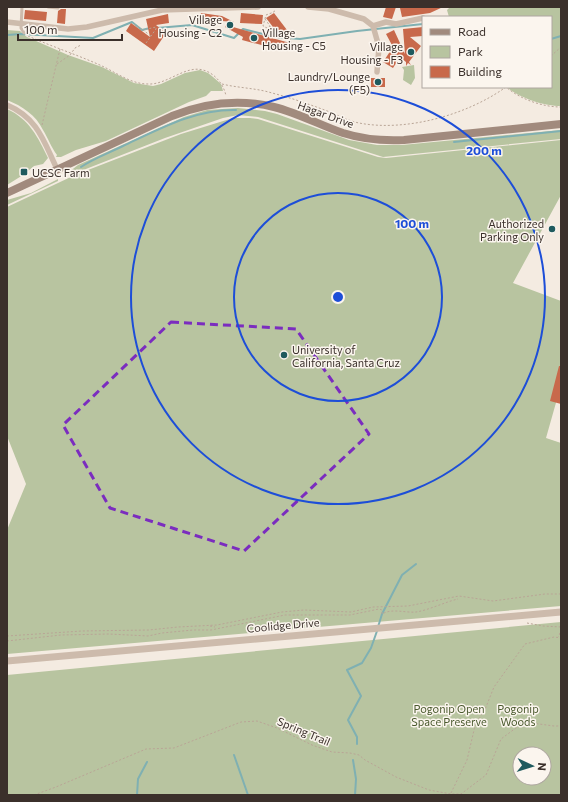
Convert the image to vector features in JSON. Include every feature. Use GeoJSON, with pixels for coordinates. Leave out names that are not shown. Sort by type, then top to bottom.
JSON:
{"type":"FeatureCollection","features":[{"type":"Feature","properties":{"kind":"main road","name":"Hagar Drive"},"geometry":{"type":"LineString","coordinates":[[7,193],[180,112],[221,103],[246,103],[275,108],[344,133],[380,140],[404,140],[561,124]]}},
{"type":"Feature","properties":{"kind":"street"},"geometry":{"type":"LineString","coordinates":[[7,22],[68,29],[87,27],[162,10],[258,7]]}},
{"type":"Feature","properties":{"kind":"street"},"geometry":{"type":"LineString","coordinates":[[308,7],[329,9],[364,19],[373,26],[378,47],[377,72]]}},
{"type":"Feature","properties":{"kind":"street"},"geometry":{"type":"LineString","coordinates":[[373,26],[386,22],[396,24],[422,18]]}},
{"type":"Feature","properties":{"kind":"street"},"geometry":{"type":"LineString","coordinates":[[7,105],[23,114],[41,133],[57,169]]}},
{"type":"Feature","properties":{"kind":"street","name":"Coolidge Drive"},"geometry":{"type":"LineString","coordinates":[[7,661],[561,612]]}},
{"type":"Feature","properties":{"kind":"lane"},"geometry":{"type":"LineString","coordinates":[[22,7],[21,28],[24,33]]}},
{"type":"Feature","properties":{"kind":"lane"},"geometry":{"type":"LineString","coordinates":[[48,7],[58,8]]}},
{"type":"Feature","properties":{"kind":"path"},"geometry":{"type":"LineString","coordinates":[[270,26],[266,28],[263,26],[266,15],[274,12],[275,9]]}},
{"type":"Feature","properties":{"kind":"path"},"geometry":{"type":"LineString","coordinates":[[130,17],[132,22],[151,36]]}},
{"type":"Feature","properties":{"kind":"path"},"geometry":{"type":"LineString","coordinates":[[265,20],[280,37],[285,33],[291,40],[291,43]]}},
{"type":"Feature","properties":{"kind":"path"},"geometry":{"type":"LineString","coordinates":[[143,30],[156,27],[146,43]]}},
{"type":"Feature","properties":{"kind":"path"},"geometry":{"type":"LineString","coordinates":[[24,33],[101,66],[131,81],[146,84],[160,83],[188,71],[198,69],[208,71],[222,84],[225,90]]}},
{"type":"Feature","properties":{"kind":"path"},"geometry":{"type":"LineString","coordinates":[[57,65],[71,54],[75,48],[81,45]]}},
{"type":"Feature","properties":{"kind":"path"},"geometry":{"type":"LineString","coordinates":[[552,55],[561,47]]}},
{"type":"Feature","properties":{"kind":"path"},"geometry":{"type":"LineString","coordinates":[[42,128],[42,120],[60,49]]}},
{"type":"Feature","properties":{"kind":"path"},"geometry":{"type":"LineString","coordinates":[[222,84],[271,92],[358,123],[384,125],[401,125],[436,118],[465,109],[486,100],[504,88]]}},
{"type":"Feature","properties":{"kind":"path"},"geometry":{"type":"LineString","coordinates":[[507,88],[529,100],[550,107],[561,107]]}},
{"type":"Feature","properties":{"kind":"path"},"geometry":{"type":"LineString","coordinates":[[7,636],[82,631],[149,630],[210,626],[282,612],[304,610],[351,612],[373,607],[408,606],[459,596],[493,601],[545,594],[561,594]]}},
{"type":"Feature","properties":{"kind":"path"},"geometry":{"type":"LineString","coordinates":[[7,641],[61,635],[109,634],[148,636],[193,630],[211,630],[285,615],[350,615],[379,609],[382,610],[382,614],[388,611],[415,612],[458,599]]}},
{"type":"Feature","properties":{"kind":"path"},"geometry":{"type":"LineString","coordinates":[[512,617],[521,621],[543,626],[561,627]]}},
{"type":"Feature","properties":{"kind":"path"},"geometry":{"type":"LineString","coordinates":[[210,626],[215,627]]}},
{"type":"Feature","properties":{"kind":"path"},"geometry":{"type":"LineString","coordinates":[[557,638],[560,636],[561,629]]}},
{"type":"Feature","properties":{"kind":"path"},"geometry":{"type":"LineString","coordinates":[[451,794],[467,760],[475,726],[486,707],[494,687],[525,644],[554,637],[561,638]]}},
{"type":"Feature","properties":{"kind":"path","name":"Spring Trail"},"geometry":{"type":"LineString","coordinates":[[34,795],[146,749],[174,748],[241,722],[257,721],[332,752],[359,755],[396,776],[429,790],[460,794],[486,775],[501,739],[524,722],[561,726]]}},
{"type":"Feature","properties":{"kind":"highlighted area"},"geometry":{"type":"Polygon","coordinates":[[[171,322],[296,329],[369,434],[244,551],[110,508],[63,425],[171,322]]]}},
{"type":"Feature","properties":{"kind":"green space"},"geometry":{"type":"Polygon","coordinates":[[[450,7],[561,7],[561,106],[548,105],[532,101],[518,95],[508,88],[552,88],[552,16],[449,16],[447,10],[450,7]]]}},
{"type":"Feature","properties":{"kind":"green space"},"geometry":{"type":"Polygon","coordinates":[[[7,30],[20,31],[27,37],[68,55],[102,67],[134,83],[153,86],[185,73],[200,70],[208,73],[221,84],[223,91],[211,91],[206,96],[189,102],[106,141],[76,150],[61,157],[56,157],[57,155],[37,120],[23,108],[7,100],[7,30]]]}},
{"type":"Feature","properties":{"kind":"green space"},"geometry":{"type":"Polygon","coordinates":[[[414,65],[415,78],[411,85],[403,80],[404,70],[402,67],[414,65]]]}},
{"type":"Feature","properties":{"kind":"green space"},"geometry":{"type":"Polygon","coordinates":[[[238,108],[277,114],[349,140],[377,145],[402,145],[561,130],[561,139],[383,157],[258,117],[238,115],[223,118],[165,138],[68,176],[70,175],[69,172],[78,165],[184,117],[207,110],[238,108]]]}},
{"type":"Feature","properties":{"kind":"green space"},"geometry":{"type":"Polygon","coordinates":[[[7,109],[15,113],[27,123],[32,129],[48,158],[43,164],[34,166],[28,171],[25,169],[23,170],[23,175],[7,185],[7,109]]]}},
{"type":"Feature","properties":{"kind":"green space","name":"University of California, Santa Cruz"},"geometry":{"type":"Polygon","coordinates":[[[233,118],[258,119],[378,157],[386,158],[561,140],[561,195],[513,283],[561,301],[561,385],[546,438],[561,443],[561,606],[7,654],[7,530],[26,484],[7,436],[7,207],[75,175],[181,134],[233,118]]]}},
{"type":"Feature","properties":{"kind":"green space"},"geometry":{"type":"Polygon","coordinates":[[[58,179],[58,181],[7,205],[7,200],[31,193],[58,179]]]}},
{"type":"Feature","properties":{"kind":"green space","name":"Pogonip Open Space Preserve"},"geometry":{"type":"Polygon","coordinates":[[[561,622],[561,795],[7,795],[7,675],[561,622]]]}},
{"type":"Feature","properties":{"kind":"building"},"geometry":{"type":"Polygon","coordinates":[[[386,7],[396,7],[392,19],[383,17],[386,7]]]}},
{"type":"Feature","properties":{"kind":"building"},"geometry":{"type":"Polygon","coordinates":[[[443,7],[430,13],[402,17],[400,8],[443,7]]]}},
{"type":"Feature","properties":{"kind":"building"},"geometry":{"type":"Polygon","coordinates":[[[61,9],[66,9],[65,24],[57,23],[58,11],[61,9]]]}},
{"type":"Feature","properties":{"kind":"building"},"geometry":{"type":"Polygon","coordinates":[[[25,10],[47,12],[46,21],[24,19],[25,10]]]}},
{"type":"Feature","properties":{"kind":"building"},"geometry":{"type":"Polygon","coordinates":[[[201,13],[222,16],[234,22],[222,21],[222,25],[199,21],[201,13]]]}},
{"type":"Feature","properties":{"kind":"building"},"geometry":{"type":"Polygon","coordinates":[[[241,13],[263,15],[262,24],[240,23],[241,13]]]}},
{"type":"Feature","properties":{"kind":"building"},"geometry":{"type":"Polygon","coordinates":[[[274,13],[287,30],[280,36],[266,18],[274,13]]]}},
{"type":"Feature","properties":{"kind":"building"},"geometry":{"type":"Polygon","coordinates":[[[168,14],[169,23],[156,25],[166,33],[154,51],[126,31],[131,23],[150,37],[146,19],[168,14]]]}},
{"type":"Feature","properties":{"kind":"building"},"geometry":{"type":"Polygon","coordinates":[[[226,25],[290,43],[289,49],[269,47],[242,40],[243,37],[225,27],[226,25]]]}},
{"type":"Feature","properties":{"kind":"building"},"geometry":{"type":"Polygon","coordinates":[[[422,27],[422,36],[410,37],[421,46],[409,62],[411,65],[408,63],[406,66],[406,62],[400,57],[393,68],[383,62],[393,47],[386,34],[394,30],[405,54],[403,29],[422,27]]]}},
{"type":"Feature","properties":{"kind":"building","name":"Laundry/Lounge (F5)"},"geometry":{"type":"Polygon","coordinates":[[[371,78],[385,78],[385,87],[371,87],[371,78]]]}},
{"type":"Feature","properties":{"kind":"building"},"geometry":{"type":"Polygon","coordinates":[[[559,366],[561,366],[561,404],[550,401],[559,366]]]}},
{"type":"Feature","properties":{"kind":"waterway"},"geometry":{"type":"LineString","coordinates":[[7,35],[21,34],[93,38],[132,22],[142,30],[150,28]]}},
{"type":"Feature","properties":{"kind":"waterway"},"geometry":{"type":"LineString","coordinates":[[157,28],[192,25],[234,38],[243,29],[275,37],[300,39],[422,24]]}},
{"type":"Feature","properties":{"kind":"waterway"},"geometry":{"type":"LineString","coordinates":[[552,39],[561,36]]}},
{"type":"Feature","properties":{"kind":"waterway"},"geometry":{"type":"LineString","coordinates":[[81,167],[96,158],[178,121],[206,113],[236,110]]}},
{"type":"Feature","properties":{"kind":"waterway"},"geometry":{"type":"LineString","coordinates":[[454,142],[561,131]]}},
{"type":"Feature","properties":{"kind":"waterway"},"geometry":{"type":"LineString","coordinates":[[378,627],[382,614],[402,575],[416,564]]}},
{"type":"Feature","properties":{"kind":"waterway"},"geometry":{"type":"LineString","coordinates":[[357,744],[357,737],[348,720],[361,696],[347,670],[362,663],[371,648],[377,631]]}},
{"type":"Feature","properties":{"kind":"waterway"},"geometry":{"type":"LineString","coordinates":[[234,755],[248,795]]}},
{"type":"Feature","properties":{"kind":"waterway"},"geometry":{"type":"LineString","coordinates":[[353,760],[356,779],[355,795]]}},
{"type":"Feature","properties":{"kind":"waterway"},"geometry":{"type":"LineString","coordinates":[[137,795],[138,779],[147,762]]}},
{"type":"Feature","properties":{"kind":"place","name":"Village Housing - C2"},"geometry":{"type":"Point","coordinates":[230,25]}},
{"type":"Feature","properties":{"kind":"place","name":"Village Housing - C5"},"geometry":{"type":"Point","coordinates":[254,38]}},
{"type":"Feature","properties":{"kind":"place","name":"Village Housing - F3"},"geometry":{"type":"Point","coordinates":[411,52]}},
{"type":"Feature","properties":{"kind":"place","name":"Laundry/Lounge (F5)"},"geometry":{"type":"Point","coordinates":[378,82]}},
{"type":"Feature","properties":{"kind":"place","name":"UCSC Farm"},"geometry":{"type":"Point","coordinates":[24,172]}},
{"type":"Feature","properties":{"kind":"place","name":"Authorized Parking Only"},"geometry":{"type":"Point","coordinates":[552,229]}},
{"type":"Feature","properties":{"kind":"place","name":"University of California, Santa Cruz"},"geometry":{"type":"Point","coordinates":[284,355]}},
{"type":"Feature","properties":{"kind":"park label","name":"Pogonip Woods"},"geometry":{"type":"Point","coordinates":[518,714]}}]}
